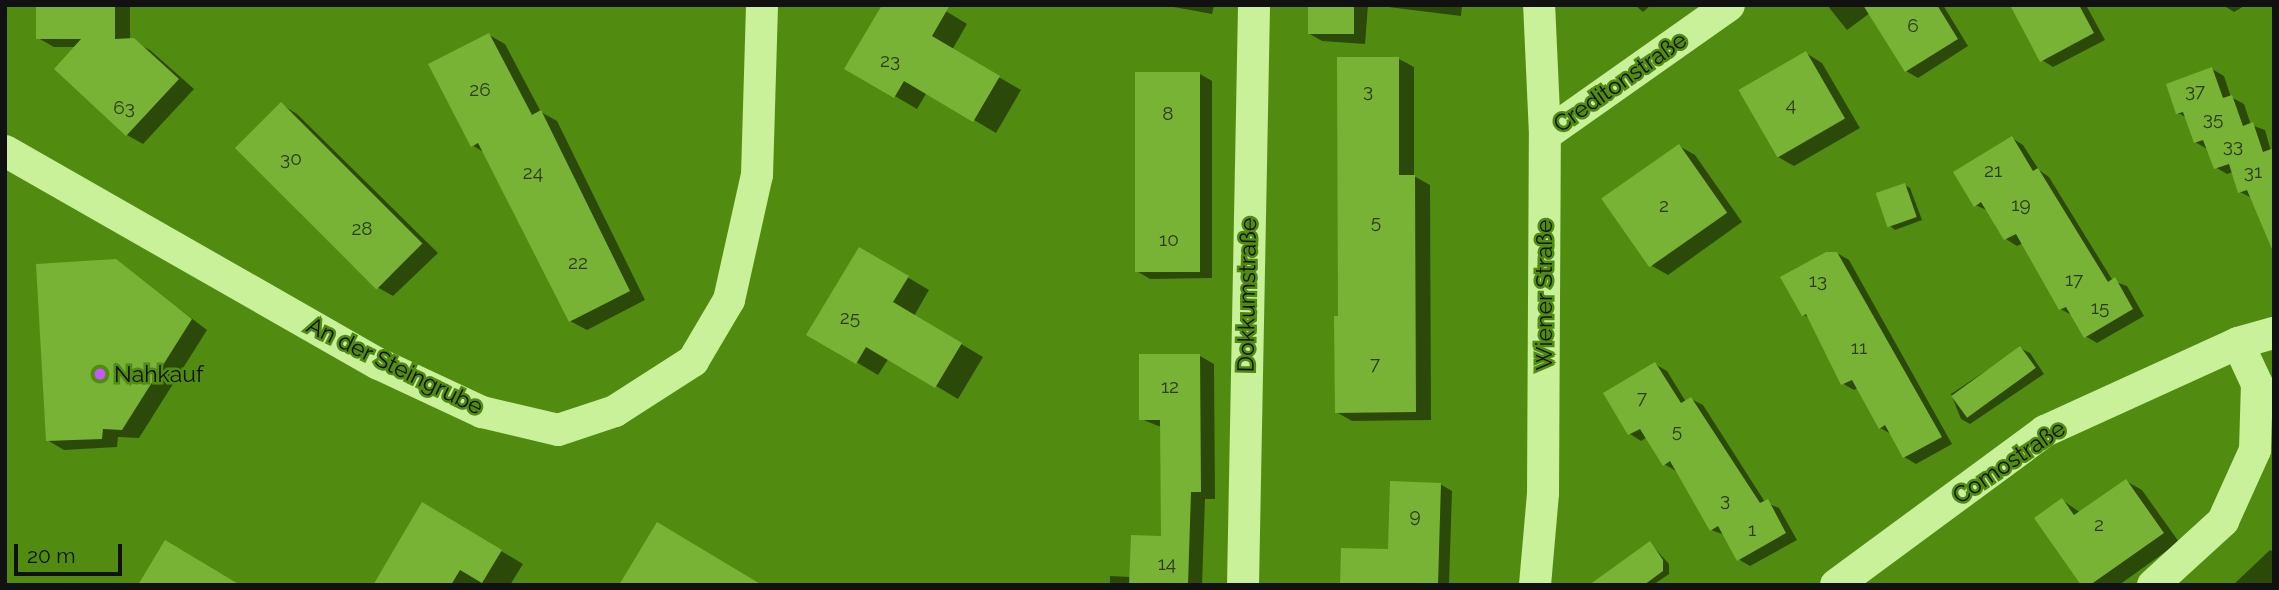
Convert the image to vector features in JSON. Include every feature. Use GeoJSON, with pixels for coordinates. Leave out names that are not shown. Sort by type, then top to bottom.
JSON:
{"type":"FeatureCollection","features":[{"type":"Feature","properties":{"kind":"street","name":"An der Steingrube"},"geometry":{"type":"LineString","coordinates":[[5,151],[379,364],[482,412],[558,430],[615,411],[693,360],[729,300],[757,175],[762,5]]}},
{"type":"Feature","properties":{"kind":"street","name":"Dokkumstraße"},"geometry":{"type":"LineString","coordinates":[[1243,585],[1254,5]]}},
{"type":"Feature","properties":{"kind":"street","name":"Wiener Straße"},"geometry":{"type":"LineString","coordinates":[[1535,585],[1543,494],[1545,135],[1539,5]]}},
{"type":"Feature","properties":{"kind":"street","name":"Creditonstraße"},"geometry":{"type":"LineString","coordinates":[[1545,135],[1729,5]]}},
{"type":"Feature","properties":{"kind":"street","name":"Comostraße"},"geometry":{"type":"LineString","coordinates":[[1836,585],[2045,431],[2238,343],[2274,332]]}},
{"type":"Feature","properties":{"kind":"street"},"geometry":{"type":"LineString","coordinates":[[2153,585],[2223,521],[2255,450],[2257,384],[2238,343]]}},
{"type":"Feature","properties":{"kind":"building"},"geometry":{"type":"Polygon","coordinates":[[[36,5],[115,5],[115,39],[134,38],[179,79],[126,136],[54,69],[81,39],[36,39],[36,5]]]}},
{"type":"Feature","properties":{"kind":"building"},"geometry":{"type":"Polygon","coordinates":[[[882,5],[950,5],[932,36],[1000,76],[973,122],[904,81],[894,98],[844,69],[882,5]]]}},
{"type":"Feature","properties":{"kind":"building"},"geometry":{"type":"Polygon","coordinates":[[[1308,5],[1354,5],[1354,34],[1308,34],[1308,5]]]}},
{"type":"Feature","properties":{"kind":"building"},"geometry":{"type":"Polygon","coordinates":[[[1863,5],[1937,5],[1958,39],[1905,72],[1863,5]]]}},
{"type":"Feature","properties":{"kind":"building"},"geometry":{"type":"Polygon","coordinates":[[[2010,5],[2079,5],[2094,33],[2040,62],[2010,5]]]}},
{"type":"Feature","properties":{"kind":"building"},"geometry":{"type":"Polygon","coordinates":[[[489,33],[532,115],[541,110],[630,291],[569,322],[478,143],[471,147],[428,64],[489,33]]]}},
{"type":"Feature","properties":{"kind":"building"},"geometry":{"type":"Polygon","coordinates":[[[1806,51],[1845,119],[1777,158],[1738,90],[1806,51]]]}},
{"type":"Feature","properties":{"kind":"building"},"geometry":{"type":"Polygon","coordinates":[[[1337,57],[1399,57],[1399,175],[1415,175],[1416,412],[1335,413],[1334,316],[1338,316],[1337,57]]]}},
{"type":"Feature","properties":{"kind":"building"},"geometry":{"type":"Polygon","coordinates":[[[2212,67],[2223,98],[2232,95],[2243,126],[2253,122],[2263,152],[2274,148],[2274,254],[2247,190],[2238,193],[2229,164],[2214,169],[2203,140],[2194,143],[2183,112],[2176,114],[2166,84],[2212,67]]]}},
{"type":"Feature","properties":{"kind":"building"},"geometry":{"type":"Polygon","coordinates":[[[1135,72],[1200,72],[1200,272],[1135,272],[1135,72]]]}},
{"type":"Feature","properties":{"kind":"building"},"geometry":{"type":"Polygon","coordinates":[[[281,102],[422,243],[376,289],[235,148],[281,102]]]}},
{"type":"Feature","properties":{"kind":"building"},"geometry":{"type":"Polygon","coordinates":[[[2012,136],[2033,171],[2038,168],[2108,282],[2115,277],[2133,309],[2084,338],[2066,307],[2059,310],[2016,234],[2004,240],[1981,202],[1974,207],[1953,172],[2012,136]]]}},
{"type":"Feature","properties":{"kind":"building"},"geometry":{"type":"Polygon","coordinates":[[[1679,144],[1727,213],[1649,267],[1601,198],[1679,144]]]}},
{"type":"Feature","properties":{"kind":"building"},"geometry":{"type":"Polygon","coordinates":[[[1905,183],[1917,217],[1887,227],[1876,193],[1905,183]]]}},
{"type":"Feature","properties":{"kind":"building"},"geometry":{"type":"Polygon","coordinates":[[[859,247],[909,276],[893,302],[962,343],[935,388],[866,347],[856,364],[806,335],[859,247]]]}},
{"type":"Feature","properties":{"kind":"building"},"geometry":{"type":"Polygon","coordinates":[[[1826,252],[1837,252],[1942,437],[1903,458],[1885,425],[1879,429],[1852,380],[1841,385],[1806,314],[1802,316],[1780,277],[1826,252]]]}},
{"type":"Feature","properties":{"kind":"building","name":"Nahkauf"},"geometry":{"type":"Polygon","coordinates":[[[116,259],[192,319],[122,430],[103,429],[102,439],[46,441],[36,264],[116,259]]]}},
{"type":"Feature","properties":{"kind":"building"},"geometry":{"type":"Polygon","coordinates":[[[2020,346],[2036,368],[1967,418],[1951,396],[2020,346]]]}},
{"type":"Feature","properties":{"kind":"building"},"geometry":{"type":"Polygon","coordinates":[[[1139,354],[1200,354],[1201,492],[1191,492],[1188,585],[1129,585],[1131,535],[1161,536],[1160,420],[1139,420],[1139,354]]]}},
{"type":"Feature","properties":{"kind":"building"},"geometry":{"type":"Polygon","coordinates":[[[1655,362],[1681,403],[1691,397],[1760,503],[1768,499],[1786,533],[1737,561],[1718,526],[1710,531],[1670,461],[1663,466],[1640,429],[1628,435],[1603,393],[1655,362]]]}},
{"type":"Feature","properties":{"kind":"building"},"geometry":{"type":"Polygon","coordinates":[[[2126,479],[2164,533],[2090,585],[2081,585],[2034,518],[2062,498],[2074,515],[2126,479]]]}},
{"type":"Feature","properties":{"kind":"building"},"geometry":{"type":"Polygon","coordinates":[[[1390,481],[1441,483],[1438,585],[1340,585],[1341,548],[1388,549],[1390,481]]]}},
{"type":"Feature","properties":{"kind":"building"},"geometry":{"type":"Polygon","coordinates":[[[422,502],[502,550],[482,583],[460,570],[451,585],[373,585],[422,502]]]}},
{"type":"Feature","properties":{"kind":"building"},"geometry":{"type":"Polygon","coordinates":[[[657,522],[762,585],[619,585],[657,522]]]}},
{"type":"Feature","properties":{"kind":"building"},"geometry":{"type":"Polygon","coordinates":[[[165,540],[240,585],[138,585],[165,540]]]}},
{"type":"Feature","properties":{"kind":"building"},"geometry":{"type":"Polygon","coordinates":[[[1650,541],[1663,560],[1663,571],[1644,585],[1589,585],[1650,541]]]}},
{"type":"Feature","properties":{"kind":"place","name":"Nahkauf"},"geometry":{"type":"Point","coordinates":[100,374]}}]}
